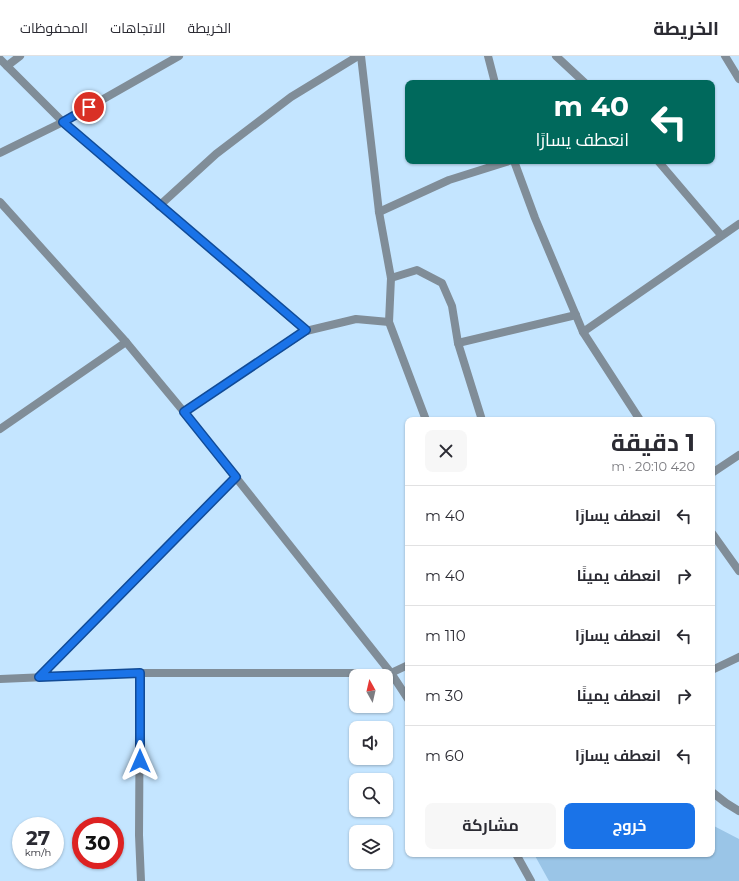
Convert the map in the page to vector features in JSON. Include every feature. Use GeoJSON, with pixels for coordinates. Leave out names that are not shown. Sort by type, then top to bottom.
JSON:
{"type":"FeatureCollection","features":[{"type":"Feature","properties":{"kind":"street"},"geometry":{"type":"LineString","coordinates":[[8,66],[20,56]]}},
{"type":"Feature","properties":{"kind":"street"},"geometry":{"type":"LineString","coordinates":[[0,152],[63,122],[179,56]]}},
{"type":"Feature","properties":{"kind":"street"},"geometry":{"type":"LineString","coordinates":[[159,206],[216,154],[291,96],[358,56]]}},
{"type":"Feature","properties":{"kind":"street"},"geometry":{"type":"LineString","coordinates":[[361,56],[379,212],[391,278],[389,322],[425,417]]}},
{"type":"Feature","properties":{"kind":"street"},"geometry":{"type":"LineString","coordinates":[[488,56],[493,80]]}},
{"type":"Feature","properties":{"kind":"street"},"geometry":{"type":"LineString","coordinates":[[556,56],[582,80]]}},
{"type":"Feature","properties":{"kind":"street"},"geometry":{"type":"LineString","coordinates":[[725,56],[739,79]]}},
{"type":"Feature","properties":{"kind":"street"},"geometry":{"type":"LineString","coordinates":[[0,58],[63,122],[159,206],[306,330]]}},
{"type":"Feature","properties":{"kind":"street"},"geometry":{"type":"LineString","coordinates":[[379,212],[449,180],[500,164]]}},
{"type":"Feature","properties":{"kind":"street"},"geometry":{"type":"LineString","coordinates":[[515,164],[535,218],[583,332],[638,417]]}},
{"type":"Feature","properties":{"kind":"street"},"geometry":{"type":"LineString","coordinates":[[661,164],[721,235]]}},
{"type":"Feature","properties":{"kind":"street"},"geometry":{"type":"LineString","coordinates":[[0,202],[126,342],[184,412],[388,669]]}},
{"type":"Feature","properties":{"kind":"street"},"geometry":{"type":"LineString","coordinates":[[583,332],[721,235],[739,224]]}},
{"type":"Feature","properties":{"kind":"street"},"geometry":{"type":"LineString","coordinates":[[391,278],[417,270],[442,283],[452,306],[458,343],[481,417]]}},
{"type":"Feature","properties":{"kind":"street"},"geometry":{"type":"LineString","coordinates":[[458,343],[576,315]]}},
{"type":"Feature","properties":{"kind":"street"},"geometry":{"type":"LineString","coordinates":[[184,412],[306,330],[356,319],[389,322]]}},
{"type":"Feature","properties":{"kind":"street"},"geometry":{"type":"LineString","coordinates":[[0,429],[126,342]]}},
{"type":"Feature","properties":{"kind":"street"},"geometry":{"type":"LineString","coordinates":[[715,471],[739,455]]}},
{"type":"Feature","properties":{"kind":"street"},"geometry":{"type":"LineString","coordinates":[[39,677],[236,477]]}},
{"type":"Feature","properties":{"kind":"street"},"geometry":{"type":"LineString","coordinates":[[715,538],[736,562],[739,571]]}},
{"type":"Feature","properties":{"kind":"street"},"geometry":{"type":"LineString","coordinates":[[715,669],[739,657]]}},
{"type":"Feature","properties":{"kind":"street"},"geometry":{"type":"LineString","coordinates":[[393,672],[405,666]]}},
{"type":"Feature","properties":{"kind":"street"},"geometry":{"type":"LineString","coordinates":[[140,673],[139,835],[141,881]]}},
{"type":"Feature","properties":{"kind":"street"},"geometry":{"type":"LineString","coordinates":[[0,679],[140,673],[349,673]]}},
{"type":"Feature","properties":{"kind":"street"},"geometry":{"type":"LineString","coordinates":[[393,676],[405,693]]}},
{"type":"Feature","properties":{"kind":"street"},"geometry":{"type":"LineString","coordinates":[[715,794],[739,811]]}},
{"type":"Feature","properties":{"kind":"street"},"geometry":{"type":"LineString","coordinates":[[518,857],[531,881]]}},
{"type":"Feature","properties":{"kind":"shaded area"},"geometry":{"type":"Polygon","coordinates":[[[715,827],[739,839],[739,881],[549,881],[536,857],[715,857],[715,827]]]}},
{"type":"Feature","properties":{"kind":"route"},"geometry":{"type":"LineString","coordinates":[[89,107],[63,122],[159,206],[306,330],[184,412],[236,477],[39,677],[140,673],[140,761]]}}]}
